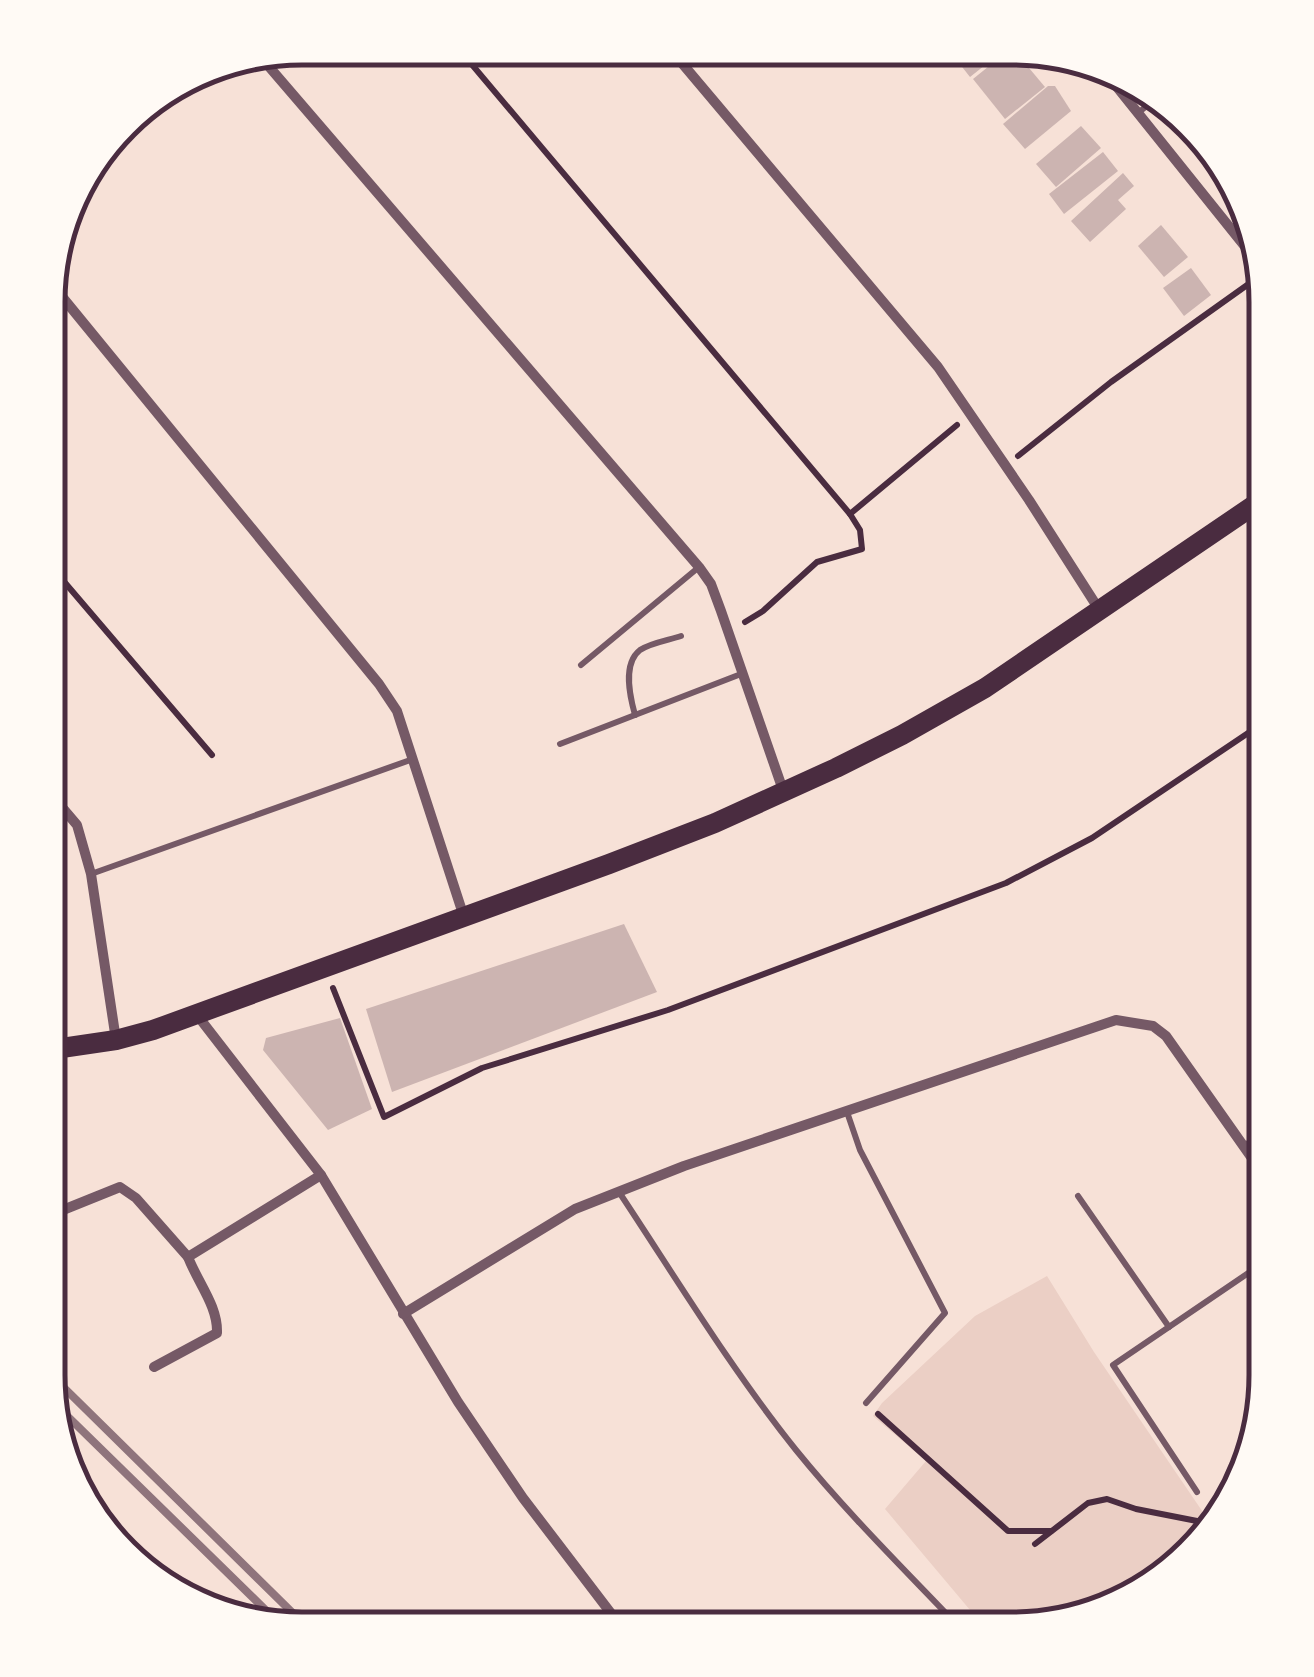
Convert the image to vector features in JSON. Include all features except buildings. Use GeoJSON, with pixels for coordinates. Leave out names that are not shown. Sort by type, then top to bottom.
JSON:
{"type":"FeatureCollection","features":[{"type":"Feature","properties":{"kind":"main road"},"geometry":{"type":"LineString","coordinates":[[65,1048],[153,1030],[464,918],[784,793],[902,735],[985,688],[1249,509]]}},
{"type":"Feature","properties":{"kind":"street"},"geometry":{"type":"LineString","coordinates":[[685,65],[938,367],[1100,612]]}},
{"type":"Feature","properties":{"kind":"street"},"geometry":{"type":"LineString","coordinates":[[271,68],[699,568],[710,584],[784,793]]}},
{"type":"Feature","properties":{"kind":"street"},"geometry":{"type":"LineString","coordinates":[[1120,91],[1241,240]]}},
{"type":"Feature","properties":{"kind":"street"},"geometry":{"type":"LineString","coordinates":[[65,300],[379,684],[396,711],[414,760],[464,918]]}},
{"type":"Feature","properties":{"kind":"street"},"geometry":{"type":"LineString","coordinates":[[65,811],[77,825],[92,874],[116,1040]]}},
{"type":"Feature","properties":{"kind":"street"},"geometry":{"type":"LineString","coordinates":[[195,1012],[321,1175],[403,1314],[523,1498],[610,1611]]}},
{"type":"Feature","properties":{"kind":"street"},"geometry":{"type":"LineString","coordinates":[[403,1314],[561,1216],[618,1191],[1116,1020],[1154,1026],[1166,1036],[1248,1152]]}},
{"type":"Feature","properties":{"kind":"street"},"geometry":{"type":"LineString","coordinates":[[188,1257],[321,1175]]}},
{"type":"Feature","properties":{"kind":"street"},"geometry":{"type":"LineString","coordinates":[[65,1209],[120,1188],[136,1198],[188,1257],[199,1285],[218,1315],[218,1333],[154,1367]]}},
{"type":"Feature","properties":{"kind":"lane"},"geometry":{"type":"LineString","coordinates":[[1138,112],[1146,106]]}},
{"type":"Feature","properties":{"kind":"lane"},"geometry":{"type":"LineString","coordinates":[[581,666],[699,568]]}},
{"type":"Feature","properties":{"kind":"lane"},"geometry":{"type":"LineString","coordinates":[[635,716],[628,680],[634,658],[639,650],[681,636]]}},
{"type":"Feature","properties":{"kind":"lane"},"geometry":{"type":"LineString","coordinates":[[560,744],[741,674]]}},
{"type":"Feature","properties":{"kind":"lane"},"geometry":{"type":"LineString","coordinates":[[92,874],[414,760]]}},
{"type":"Feature","properties":{"kind":"lane"},"geometry":{"type":"LineString","coordinates":[[846,1112],[860,1150],[945,1313],[866,1403]]}},
{"type":"Feature","properties":{"kind":"lane"},"geometry":{"type":"LineString","coordinates":[[1244,1146],[1248,1143]]}},
{"type":"Feature","properties":{"kind":"lane"},"geometry":{"type":"LineString","coordinates":[[618,1191],[769,1415],[944,1611]]}},
{"type":"Feature","properties":{"kind":"lane"},"geometry":{"type":"LineString","coordinates":[[1078,1196],[1169,1327]]}},
{"type":"Feature","properties":{"kind":"lane"},"geometry":{"type":"LineString","coordinates":[[1197,1492],[1113,1365],[1248,1273]]}},
{"type":"Feature","properties":{"kind":"path"},"geometry":{"type":"LineString","coordinates":[[473,66],[860,530],[862,549],[818,562],[762,611],[726,627]]}},
{"type":"Feature","properties":{"kind":"path"},"geometry":{"type":"LineString","coordinates":[[1006,466],[1112,382],[1248,285]]}},
{"type":"Feature","properties":{"kind":"path"},"geometry":{"type":"LineString","coordinates":[[850,514],[971,413]]}},
{"type":"Feature","properties":{"kind":"path"},"geometry":{"type":"LineString","coordinates":[[65,583],[212,755]]}},
{"type":"Feature","properties":{"kind":"path"},"geometry":{"type":"LineString","coordinates":[[325,968],[384,1117],[482,1068],[668,1010],[1006,884],[1092,838],[1249,733]]}},
{"type":"Feature","properties":{"kind":"path"},"geometry":{"type":"LineString","coordinates":[[866,1403],[1008,1531],[1051,1531]]}},
{"type":"Feature","properties":{"kind":"path"},"geometry":{"type":"LineString","coordinates":[[1035,1544],[1088,1502],[1107,1499],[1197,1521]]}},
{"type":"Feature","properties":{"kind":"shaded area"},"geometry":{"type":"Polygon","coordinates":[[[1047,1276],[1204,1513],[1180,1543],[1131,1580],[1103,1594],[1043,1610],[971,1611],[885,1509],[926,1461],[873,1416],[975,1316],[1047,1276]]]}},
{"type":"Feature","properties":{"kind":"railway"},"geometry":{"type":"LineString","coordinates":[[66,1390],[291,1611]]}},
{"type":"Feature","properties":{"kind":"railway"},"geometry":{"type":"LineString","coordinates":[[69,1418],[264,1609]]}}]}
